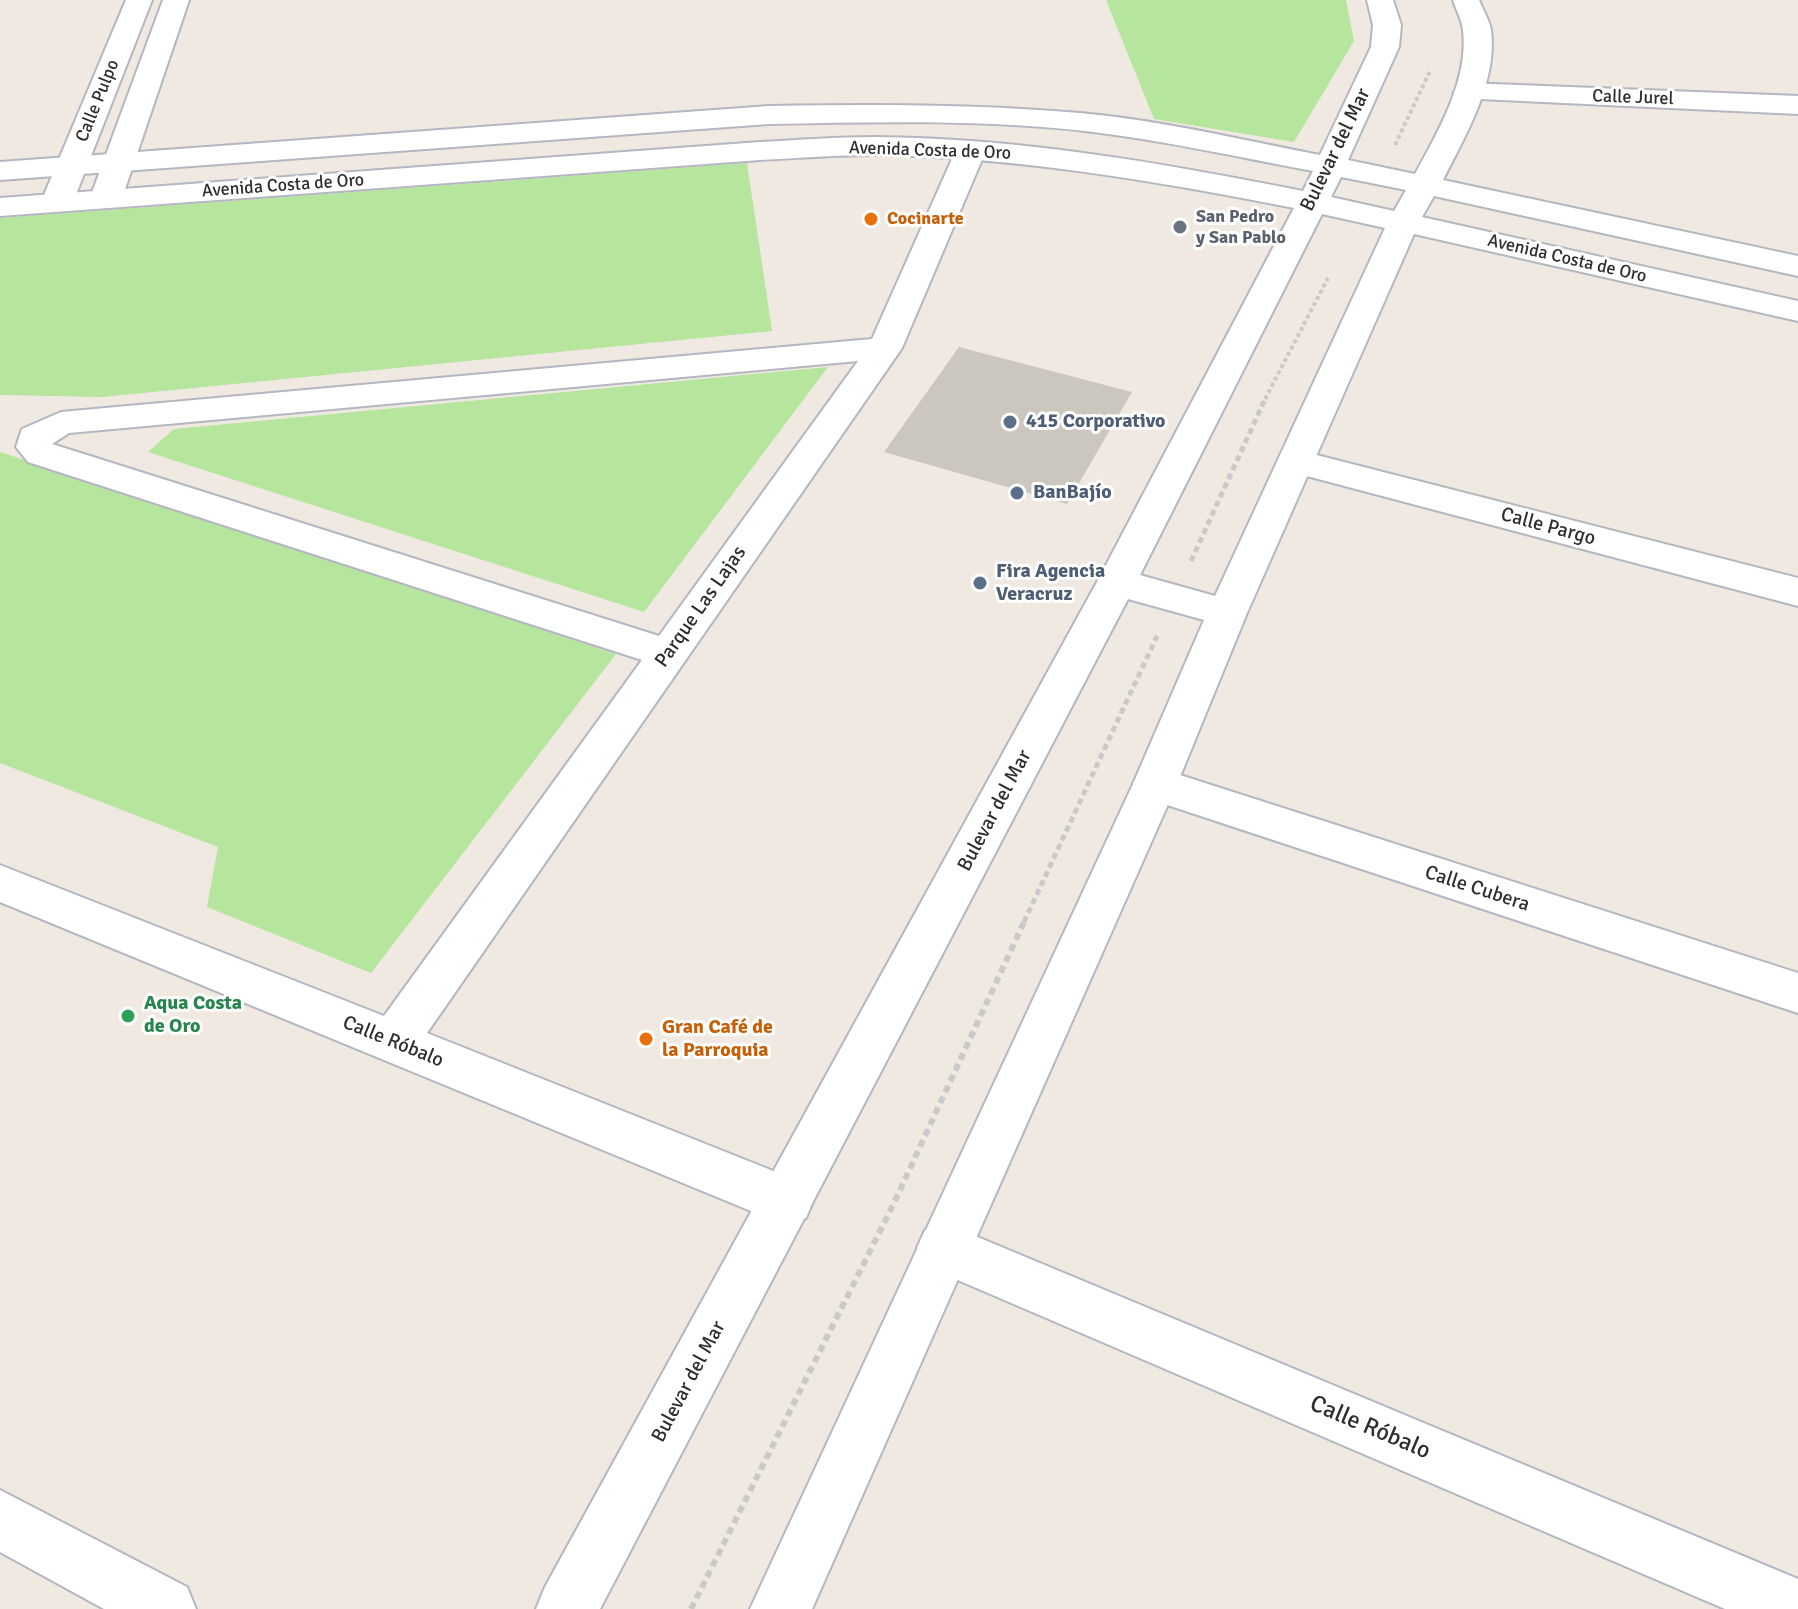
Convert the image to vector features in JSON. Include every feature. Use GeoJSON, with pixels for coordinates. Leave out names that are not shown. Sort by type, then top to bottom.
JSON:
{"type":"FeatureCollection","features":[{"type":"Feature","properties":{"kind":"street","name":"Calle Pulpo"},"geometry":{"type":"LineString","coordinates":[[57,202],[139,0]]}},
{"type":"Feature","properties":{"kind":"street","name":"Calle Pulpo"},"geometry":{"type":"LineString","coordinates":[[106,198],[176,0]]}},
{"type":"Feature","properties":{"kind":"street","name":"Bulevar del Mar"},"geometry":{"type":"LineString","coordinates":[[567,1609],[1117,582],[1321,184],[1385,47],[1387,25],[1380,0]]}},
{"type":"Feature","properties":{"kind":"street"},"geometry":{"type":"LineString","coordinates":[[781,1609],[1155,784],[1227,613],[1468,92],[1478,56],[1477,28],[1466,0]]}},
{"type":"Feature","properties":{"kind":"street","name":"Calle Jurel"},"geometry":{"type":"LineString","coordinates":[[1468,92],[1798,105]]}},
{"type":"Feature","properties":{"kind":"street","name":"Avenida Costa de Oro"},"geometry":{"type":"LineString","coordinates":[[0,171],[769,115],[885,113],[1082,122],[1143,130],[1321,184],[1362,213],[1415,204],[1798,266]]}},
{"type":"Feature","properties":{"kind":"street","name":"Avenida Costa de Oro"},"geometry":{"type":"LineString","coordinates":[[0,207],[774,151],[874,146],[971,150],[1321,184],[1384,176],[1415,204],[1798,311]]}},
{"type":"Feature","properties":{"kind":"street","name":"Parque Las Lajas"},"geometry":{"type":"LineString","coordinates":[[393,1042],[885,348],[971,150]]}},
{"type":"Feature","properties":{"kind":"street"},"geometry":{"type":"LineString","coordinates":[[668,653],[41,454],[34,447],[35,437],[61,423],[885,348]]}},
{"type":"Feature","properties":{"kind":"street","name":"Calle Pargo"},"geometry":{"type":"LineString","coordinates":[[1297,462],[1798,592]]}},
{"type":"Feature","properties":{"kind":"street"},"geometry":{"type":"LineString","coordinates":[[1117,582],[1227,613]]}},
{"type":"Feature","properties":{"kind":"street","name":"Calle Cubera"},"geometry":{"type":"LineString","coordinates":[[1155,784],[1798,993]]}},
{"type":"Feature","properties":{"kind":"street","name":"Calle Róbalo"},"geometry":{"type":"LineString","coordinates":[[0,883],[787,1201]]}},
{"type":"Feature","properties":{"kind":"street","name":"Calle Róbalo"},"geometry":{"type":"LineString","coordinates":[[944,1248],[1797,1609]]}},
{"type":"Feature","properties":{"kind":"street"},"geometry":{"type":"LineString","coordinates":[[0,1520],[165,1609]]}},
{"type":"Feature","properties":{"kind":"path"},"geometry":{"type":"LineString","coordinates":[[1384,176],[1400,130],[1433,64]]}},
{"type":"Feature","properties":{"kind":"path"},"geometry":{"type":"LineString","coordinates":[[691,1609],[893,1205],[1175,599],[1246,435],[1362,213]]}},
{"type":"Feature","properties":{"kind":"green space"},"geometry":{"type":"Polygon","coordinates":[[[1106,0],[1346,0],[1354,41],[1294,142],[1154,119],[1106,0]]]}},
{"type":"Feature","properties":{"kind":"green space"},"geometry":{"type":"Polygon","coordinates":[[[747,163],[772,331],[102,397],[0,395],[0,218],[747,163]]]}},
{"type":"Feature","properties":{"kind":"green space"},"geometry":{"type":"Polygon","coordinates":[[[828,367],[644,612],[148,452],[174,429],[828,367]]]}},
{"type":"Feature","properties":{"kind":"green space"},"geometry":{"type":"Polygon","coordinates":[[[0,452],[616,654],[371,973],[207,907],[218,847],[0,763],[0,452]]]}},
{"type":"Feature","properties":{"kind":"building","name":"415 Corporativo"},"geometry":{"type":"Polygon","coordinates":[[[959,347],[1132,392],[1067,504],[884,452],[959,347]]]}},
{"type":"Feature","properties":{"kind":"place","name":"Cocinarte"},"geometry":{"type":"Point","coordinates":[871,219]}},
{"type":"Feature","properties":{"kind":"place","name":"San Pedro y San Pablo"},"geometry":{"type":"Point","coordinates":[1180,227]}},
{"type":"Feature","properties":{"kind":"place","name":"415 Corporativo"},"geometry":{"type":"Point","coordinates":[1010,422]}},
{"type":"Feature","properties":{"kind":"place","name":"BanBajío"},"geometry":{"type":"Point","coordinates":[1017,493]}},
{"type":"Feature","properties":{"kind":"place","name":"Fira Agencia Veracruz"},"geometry":{"type":"Point","coordinates":[980,583]}},
{"type":"Feature","properties":{"kind":"place","name":"Aqua Costa de Oro"},"geometry":{"type":"Point","coordinates":[128,1016]}},
{"type":"Feature","properties":{"kind":"place","name":"Gran Café de la Parroquia"},"geometry":{"type":"Point","coordinates":[646,1039]}}]}
